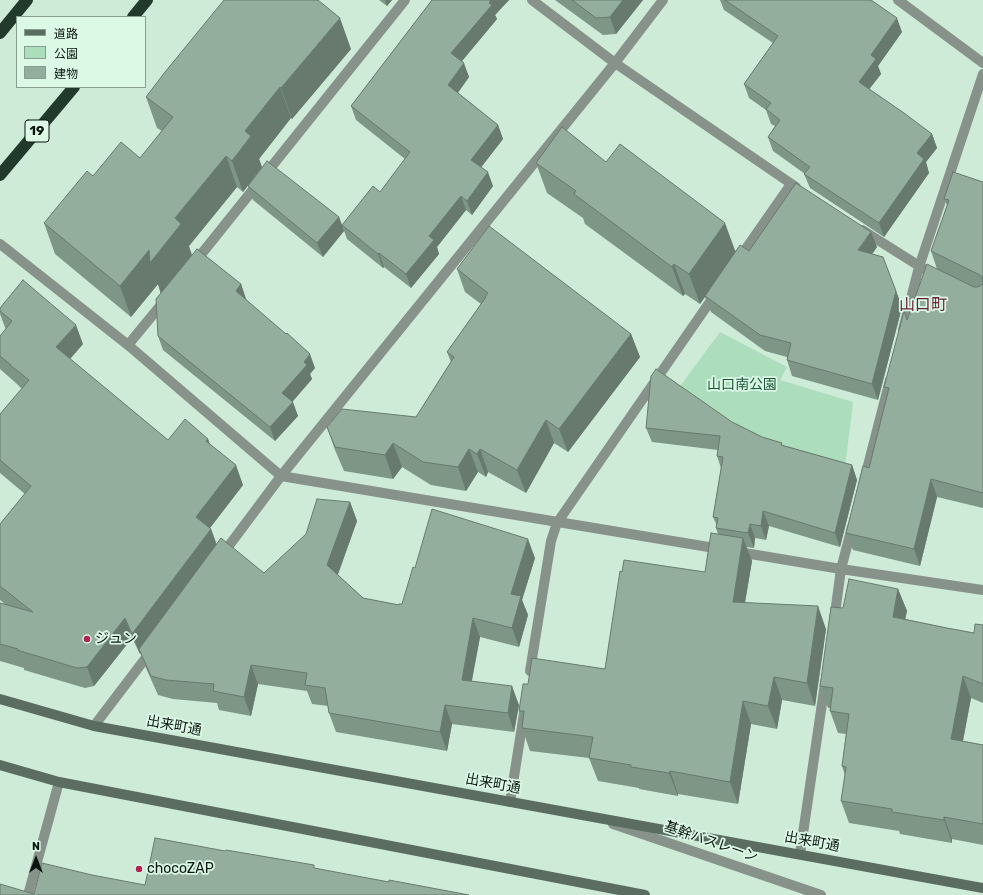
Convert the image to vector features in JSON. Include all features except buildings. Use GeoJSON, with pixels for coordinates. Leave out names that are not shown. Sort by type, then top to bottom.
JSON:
{"type":"FeatureCollection","features":[{"type":"Feature","properties":{"kind":"highway"},"geometry":{"type":"LineString","coordinates":[[0,33],[27,0]]}},
{"type":"Feature","properties":{"kind":"highway"},"geometry":{"type":"LineString","coordinates":[[134,16],[147,0]]}},
{"type":"Feature","properties":{"kind":"highway","name":"19"},"geometry":{"type":"LineString","coordinates":[[0,175],[73,88]]}},
{"type":"Feature","properties":{"kind":"main road","name":"出来町通"},"geometry":{"type":"LineString","coordinates":[[0,700],[94,726],[983,888]]}},
{"type":"Feature","properties":{"kind":"main road"},"geometry":{"type":"LineString","coordinates":[[0,765],[59,782],[645,895]]}},
{"type":"Feature","properties":{"kind":"street"},"geometry":{"type":"LineString","coordinates":[[188,271],[405,0]]}},
{"type":"Feature","properties":{"kind":"street"},"geometry":{"type":"LineString","coordinates":[[532,0],[615,63],[804,192]]}},
{"type":"Feature","properties":{"kind":"street"},"geometry":{"type":"LineString","coordinates":[[215,565],[281,476],[615,63],[663,0]]}},
{"type":"Feature","properties":{"kind":"street"},"geometry":{"type":"LineString","coordinates":[[898,0],[983,63]]}},
{"type":"Feature","properties":{"kind":"street"},"geometry":{"type":"LineString","coordinates":[[900,342],[919,267],[983,74]]}},
{"type":"Feature","properties":{"kind":"street"},"geometry":{"type":"LineString","coordinates":[[733,269],[791,184]]}},
{"type":"Feature","properties":{"kind":"street"},"geometry":{"type":"LineString","coordinates":[[855,225],[919,267],[933,274]]}},
{"type":"Feature","properties":{"kind":"street"},"geometry":{"type":"LineString","coordinates":[[0,244],[128,345],[281,476],[841,570],[983,590]]}},
{"type":"Feature","properties":{"kind":"street"},"geometry":{"type":"LineString","coordinates":[[529,682],[551,541],[557,523],[719,288]]}},
{"type":"Feature","properties":{"kind":"street"},"geometry":{"type":"LineString","coordinates":[[128,345],[173,290]]}},
{"type":"Feature","properties":{"kind":"street"},"geometry":{"type":"LineString","coordinates":[[861,494],[892,373]]}},
{"type":"Feature","properties":{"kind":"street"},"geometry":{"type":"LineString","coordinates":[[832,632],[841,570],[855,516]]}},
{"type":"Feature","properties":{"kind":"street"},"geometry":{"type":"LineString","coordinates":[[94,726],[158,641]]}},
{"type":"Feature","properties":{"kind":"street"},"geometry":{"type":"LineString","coordinates":[[800,854],[827,672]]}},
{"type":"Feature","properties":{"kind":"street"},"geometry":{"type":"LineString","coordinates":[[510,802],[526,698]]}},
{"type":"Feature","properties":{"kind":"street"},"geometry":{"type":"LineString","coordinates":[[28,895],[59,782]]}},
{"type":"Feature","properties":{"kind":"street","name":"基幹バスレーン"},"geometry":{"type":"LineString","coordinates":[[592,816],[821,895]]}},
{"type":"Feature","properties":{"kind":"green space","name":"山口南公園"},"geometry":{"type":"Polygon","coordinates":[[[720,332],[787,367],[780,380],[853,402],[845,468],[756,436],[678,389],[720,332]]]}},
{"type":"Feature","properties":{"kind":"place","name":"ジュン"},"geometry":{"type":"Point","coordinates":[87,639]}},
{"type":"Feature","properties":{"kind":"place","name":"chocoZAP"},"geometry":{"type":"Point","coordinates":[139,869]}},
{"type":"Feature","properties":{"kind":"district","name":"山口町"},"geometry":{"type":"Point","coordinates":[923,305]}}]}
